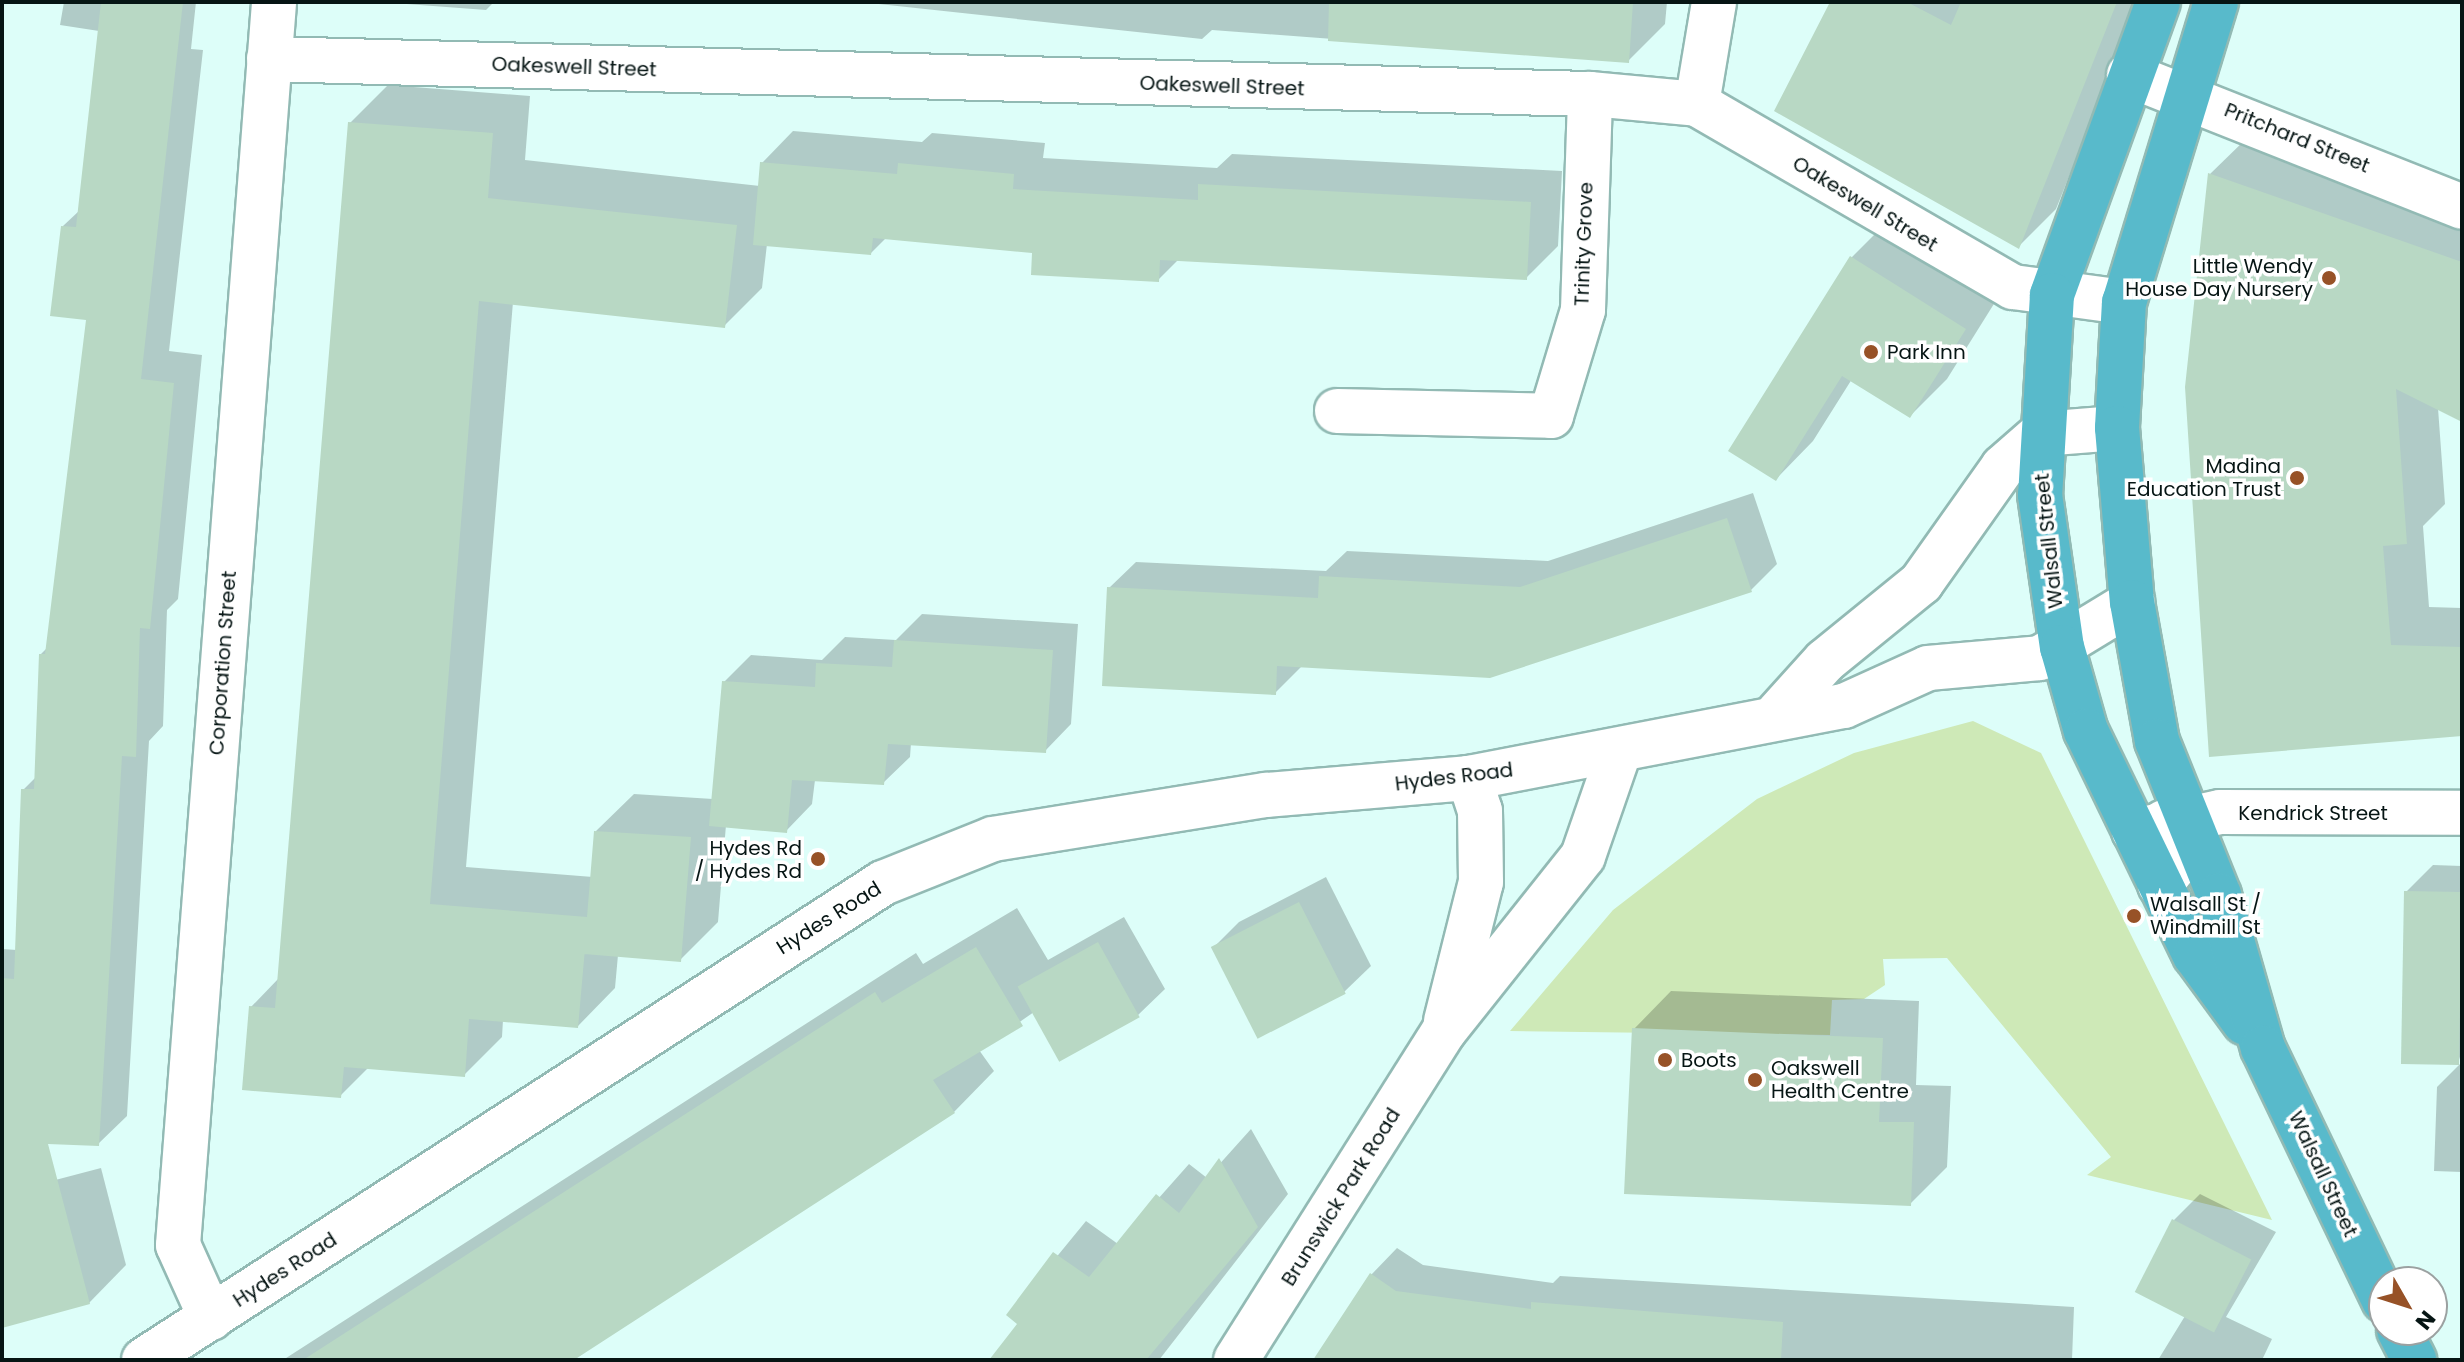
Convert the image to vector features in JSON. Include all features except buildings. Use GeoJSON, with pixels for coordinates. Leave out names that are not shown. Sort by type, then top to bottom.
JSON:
{"type":"FeatureCollection","features":[{"type":"Feature","properties":{"kind":"highway","name":"Walsall Street"},"geometry":{"type":"LineString","coordinates":[[2158,2],[2129,75],[2052,295],[2041,434],[2040,495],[2062,647],[2086,731],[2162,823],[2263,1048],[2368,1267]]}},
{"type":"Feature","properties":{"kind":"highway","name":"Walsall Street"},"geometry":{"type":"LineString","coordinates":[[2216,2],[2184,93],[2124,302],[2117,428],[2132,602],[2157,741],[2162,823],[2160,885],[2195,955],[2263,1048]]}},
{"type":"Feature","properties":{"kind":"street","name":"Corporation Street"},"geometry":{"type":"LineString","coordinates":[[211,1318],[178,1245],[274,2]]}},
{"type":"Feature","properties":{"kind":"street"},"geometry":{"type":"LineString","coordinates":[[1697,104],[1714,2]]}},
{"type":"Feature","properties":{"kind":"street","name":"Oakeswell Street"},"geometry":{"type":"LineString","coordinates":[[269,59],[1590,94],[1697,104],[1970,267],[2052,295],[2124,302]]}},
{"type":"Feature","properties":{"kind":"street","name":"Pritchard Street"},"geometry":{"type":"LineString","coordinates":[[2129,75],[2184,93],[2462,207]]}},
{"type":"Feature","properties":{"kind":"street","name":"Trinity Grove"},"geometry":{"type":"LineString","coordinates":[[1337,411],[1551,416],[1583,310],[1590,94]]}},
{"type":"Feature","properties":{"kind":"street"},"geometry":{"type":"LineString","coordinates":[[1778,713],[1825,661],[1921,583],[2003,467],[2041,434],[2117,428]]}},
{"type":"Feature","properties":{"kind":"street"},"geometry":{"type":"LineString","coordinates":[[1619,752],[1778,713],[1844,706],[1928,668],[2040,658],[2132,602]]}},
{"type":"Feature","properties":{"kind":"street","name":"Hydes Road"},"geometry":{"type":"LineString","coordinates":[[144,1360],[883,883],[993,839],[1112,818],[1469,778],[1619,752]]}},
{"type":"Feature","properties":{"kind":"street","name":"Brunswick Park Road"},"geometry":{"type":"LineString","coordinates":[[1236,1360],[1444,1031],[1583,856],[1619,752]]}},
{"type":"Feature","properties":{"kind":"street","name":"Brunswick Park Road"},"geometry":{"type":"LineString","coordinates":[[1444,1031],[1481,882],[1480,811],[1469,778]]}},
{"type":"Feature","properties":{"kind":"street","name":"Kendrick Street"},"geometry":{"type":"LineString","coordinates":[[2162,823],[2462,813]]}},
{"type":"Feature","properties":{"kind":"green space"},"geometry":{"type":"Polygon","coordinates":[[[1973,721],[2041,753],[2272,1220],[2087,1175],[2111,1157],[1947,958],[1883,959],[1885,985],[1864,999],[1832,1000],[1830,1035],[1510,1031],[1613,910],[1757,799],[1854,753],[1973,721]]]}},
{"type":"Feature","properties":{"kind":"place","name":"Little Wendy House Day Nursery"},"geometry":{"type":"Point","coordinates":[2329,278]}},
{"type":"Feature","properties":{"kind":"place","name":"Park Inn"},"geometry":{"type":"Point","coordinates":[1871,352]}},
{"type":"Feature","properties":{"kind":"place","name":"Madina Education Trust"},"geometry":{"type":"Point","coordinates":[2297,478]}},
{"type":"Feature","properties":{"kind":"place","name":"Hydes Rd / Hydes Rd"},"geometry":{"type":"Point","coordinates":[818,859]}},
{"type":"Feature","properties":{"kind":"place","name":"Walsall St / Windmill St"},"geometry":{"type":"Point","coordinates":[2134,916]}},
{"type":"Feature","properties":{"kind":"place","name":"Boots"},"geometry":{"type":"Point","coordinates":[1665,1060]}},
{"type":"Feature","properties":{"kind":"place","name":"Oakswell Health Centre"},"geometry":{"type":"Point","coordinates":[1755,1080]}}]}
